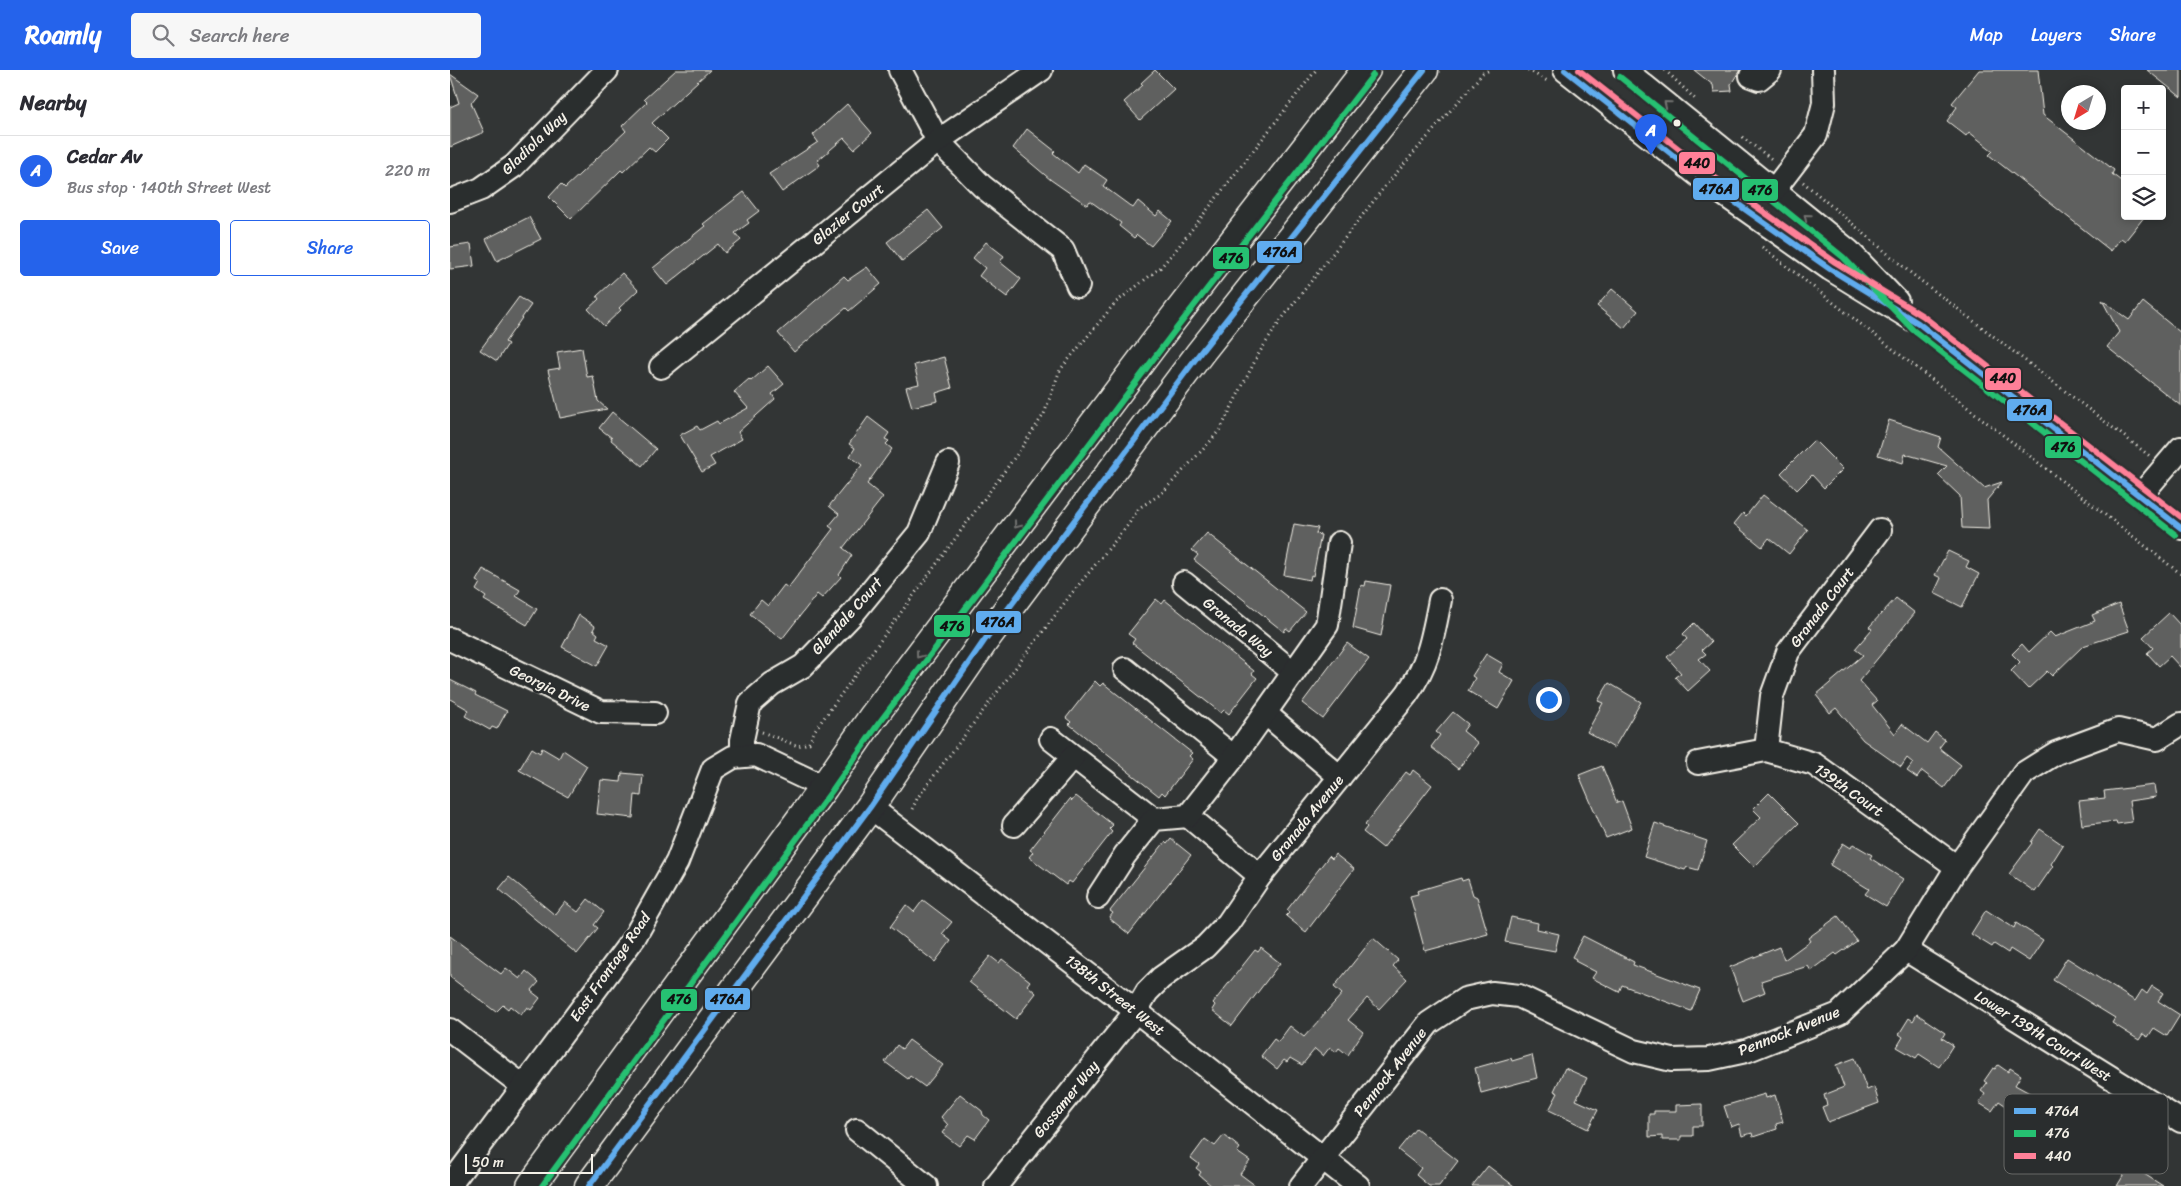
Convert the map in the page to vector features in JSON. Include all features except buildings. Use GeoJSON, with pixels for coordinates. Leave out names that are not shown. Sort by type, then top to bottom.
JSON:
{"type":"FeatureCollection","features":[{"type":"Feature","properties":{"kind":"highway"},"geometry":{"type":"LineString","coordinates":[[531,1186],[954,608],[1178,313],[1366,70]]}},
{"type":"Feature","properties":{"kind":"highway"},"geometry":{"type":"LineString","coordinates":[[589,1186],[870,807],[984,641],[1188,369],[1424,70]]}},
{"type":"Feature","properties":{"kind":"street","name":"Gladiola Way"},"geometry":{"type":"LineString","coordinates":[[450,201],[481,189],[514,166],[607,70]]}},
{"type":"Feature","properties":{"kind":"street"},"geometry":{"type":"LineString","coordinates":[[900,70],[938,141],[982,186],[1063,250],[1078,286]]}},
{"type":"Feature","properties":{"kind":"street","name":"Glazier Court"},"geometry":{"type":"LineString","coordinates":[[662,367],[938,141],[1041,70]]}},
{"type":"Feature","properties":{"kind":"street"},"geometry":{"type":"LineString","coordinates":[[1625,70],[1849,251],[1918,323]]}},
{"type":"Feature","properties":{"kind":"street"},"geometry":{"type":"LineString","coordinates":[[1774,190],[1810,145],[1820,125],[1824,103],[1823,70]]}},
{"type":"Feature","properties":{"kind":"street"},"geometry":{"type":"LineString","coordinates":[[1558,77],[1830,269],[1918,323],[2181,528]]}},
{"type":"Feature","properties":{"kind":"street"},"geometry":{"type":"LineString","coordinates":[[2140,496],[2181,448]]}},
{"type":"Feature","properties":{"kind":"street","name":"Glendale Court"},"geometry":{"type":"LineString","coordinates":[[749,755],[742,740],[750,703],[772,684],[803,666],[852,615],[919,532],[948,463]]}},
{"type":"Feature","properties":{"kind":"street","name":"Granada Court"},"geometry":{"type":"LineString","coordinates":[[1766,750],[1772,696],[1788,652],[1880,530]]}},
{"type":"Feature","properties":{"kind":"street"},"geometry":{"type":"LineString","coordinates":[[1188,816],[1234,757],[1327,624],[1339,543]]}},
{"type":"Feature","properties":{"kind":"street","name":"Granada Way"},"geometry":{"type":"LineString","coordinates":[[1184,583],[1293,672]]}},
{"type":"Feature","properties":{"kind":"street","name":"Granada Avenue"},"geometry":{"type":"LineString","coordinates":[[1136,1011],[1147,992],[1161,978],[1192,957],[1217,936],[1260,876],[1417,680],[1430,650],[1440,600]]}},
{"type":"Feature","properties":{"kind":"street","name":"Georgia Drive"},"geometry":{"type":"LineString","coordinates":[[450,639],[601,712],[655,713]]}},
{"type":"Feature","properties":{"kind":"street"},"geometry":{"type":"LineString","coordinates":[[1125,669],[1234,757]]}},
{"type":"Feature","properties":{"kind":"street"},"geometry":{"type":"LineString","coordinates":[[1265,713],[1340,777]]}},
{"type":"Feature","properties":{"kind":"street","name":"Pennock Avenue"},"geometry":{"type":"LineString","coordinates":[[1301,1186],[1429,1023],[1465,999],[1492,993],[1519,996],[1634,1051],[1672,1060],[1709,1059],[1746,1051],[1839,1014],[1906,950],[1957,868],[2024,773],[2056,753],[2118,730],[2157,739],[2178,731]]}},
{"type":"Feature","properties":{"kind":"street"},"geometry":{"type":"LineString","coordinates":[[1051,739],[1154,819],[1188,816],[1260,876]]}},
{"type":"Feature","properties":{"kind":"street","name":"139th Court"},"geometry":{"type":"LineString","coordinates":[[1698,763],[1766,750],[1814,764],[1957,868]]}},
{"type":"Feature","properties":{"kind":"street"},"geometry":{"type":"LineString","coordinates":[[749,755],[824,786]]}},
{"type":"Feature","properties":{"kind":"street","name":"East Frontage Road"},"geometry":{"type":"LineString","coordinates":[[450,1186],[634,938],[677,862],[713,769],[733,757],[749,755]]}},
{"type":"Feature","properties":{"kind":"street"},"geometry":{"type":"LineString","coordinates":[[1014,825],[1073,757]]}},
{"type":"Feature","properties":{"kind":"street","name":"138th Street West"},"geometry":{"type":"LineString","coordinates":[[870,807],[1136,1011],[1358,1186]]}},
{"type":"Feature","properties":{"kind":"street"},"geometry":{"type":"LineString","coordinates":[[1098,897],[1125,855],[1154,819]]}},
{"type":"Feature","properties":{"kind":"street","name":"Lower 139th Court West"},"geometry":{"type":"LineString","coordinates":[[1906,950],[2138,1094]]}},
{"type":"Feature","properties":{"kind":"street","name":"Gossamer Way"},"geometry":{"type":"LineString","coordinates":[[996,1186],[1136,1011]]}},
{"type":"Feature","properties":{"kind":"street"},"geometry":{"type":"LineString","coordinates":[[450,1030],[523,1086]]}},
{"type":"Feature","properties":{"kind":"street","name":"Lower 139th Court West"},"geometry":{"type":"LineString","coordinates":[[2168,1113],[2181,1121]]}},
{"type":"Feature","properties":{"kind":"street"},"geometry":{"type":"LineString","coordinates":[[857,1130],[926,1186]]}},
{"type":"Feature","properties":{"kind":"path"},"geometry":{"type":"LineString","coordinates":[[745,726],[798,746],[808,743],[815,730],[1020,450],[1044,414],[1060,370],[1115,303],[1160,268],[1173,254],[1316,70]]}},
{"type":"Feature","properties":{"kind":"path"},"geometry":{"type":"LineString","coordinates":[[1478,70],[1484,72]]}},
{"type":"Feature","properties":{"kind":"path"},"geometry":{"type":"LineString","coordinates":[[912,809],[918,797],[1005,680],[1072,593],[1128,525],[1139,508],[1161,494],[1210,443],[1221,428],[1259,353],[1281,320],[1386,186],[1484,72],[1490,70]]}},
{"type":"Feature","properties":{"kind":"path"},"geometry":{"type":"LineString","coordinates":[[1528,70],[1558,77]]}},
{"type":"Feature","properties":{"kind":"path"},"geometry":{"type":"LineString","coordinates":[[1665,70],[1696,100]]}},
{"type":"Feature","properties":{"kind":"path"},"geometry":{"type":"LineString","coordinates":[[1741,136],[1789,171],[1907,270],[2164,467]]}},
{"type":"Feature","properties":{"kind":"path"},"geometry":{"type":"LineString","coordinates":[[1761,246],[2181,574]]}},
{"type":"Feature","properties":{"kind":"transit line","name":"476A"},"geometry":{"type":"LineString","coordinates":[[589,1186],[870,807],[984,641],[1200,353],[1424,70]]}},
{"type":"Feature","properties":{"kind":"transit line","name":"476A"},"geometry":{"type":"LineString","coordinates":[[1565,70],[1712,186],[1830,269],[1918,323],[2181,528]]}},
{"type":"Feature","properties":{"kind":"transit line","name":"440"},"geometry":{"type":"LineString","coordinates":[[1579,70],[1717,179],[1835,262],[1923,316],[2181,517]]}},
{"type":"Feature","properties":{"kind":"transit line","name":"476"},"geometry":{"type":"LineString","coordinates":[[542,1186],[831,792],[879,723],[1173,333],[1373,75]]}},
{"type":"Feature","properties":{"kind":"transit line","name":"476"},"geometry":{"type":"LineString","coordinates":[[1620,77],[1843,257],[1913,330],[2176,535]]}},
{"type":"Feature","properties":{"kind":"place","name":"Cedar Av"},"geometry":{"type":"Point","coordinates":[1651,155]}}]}
